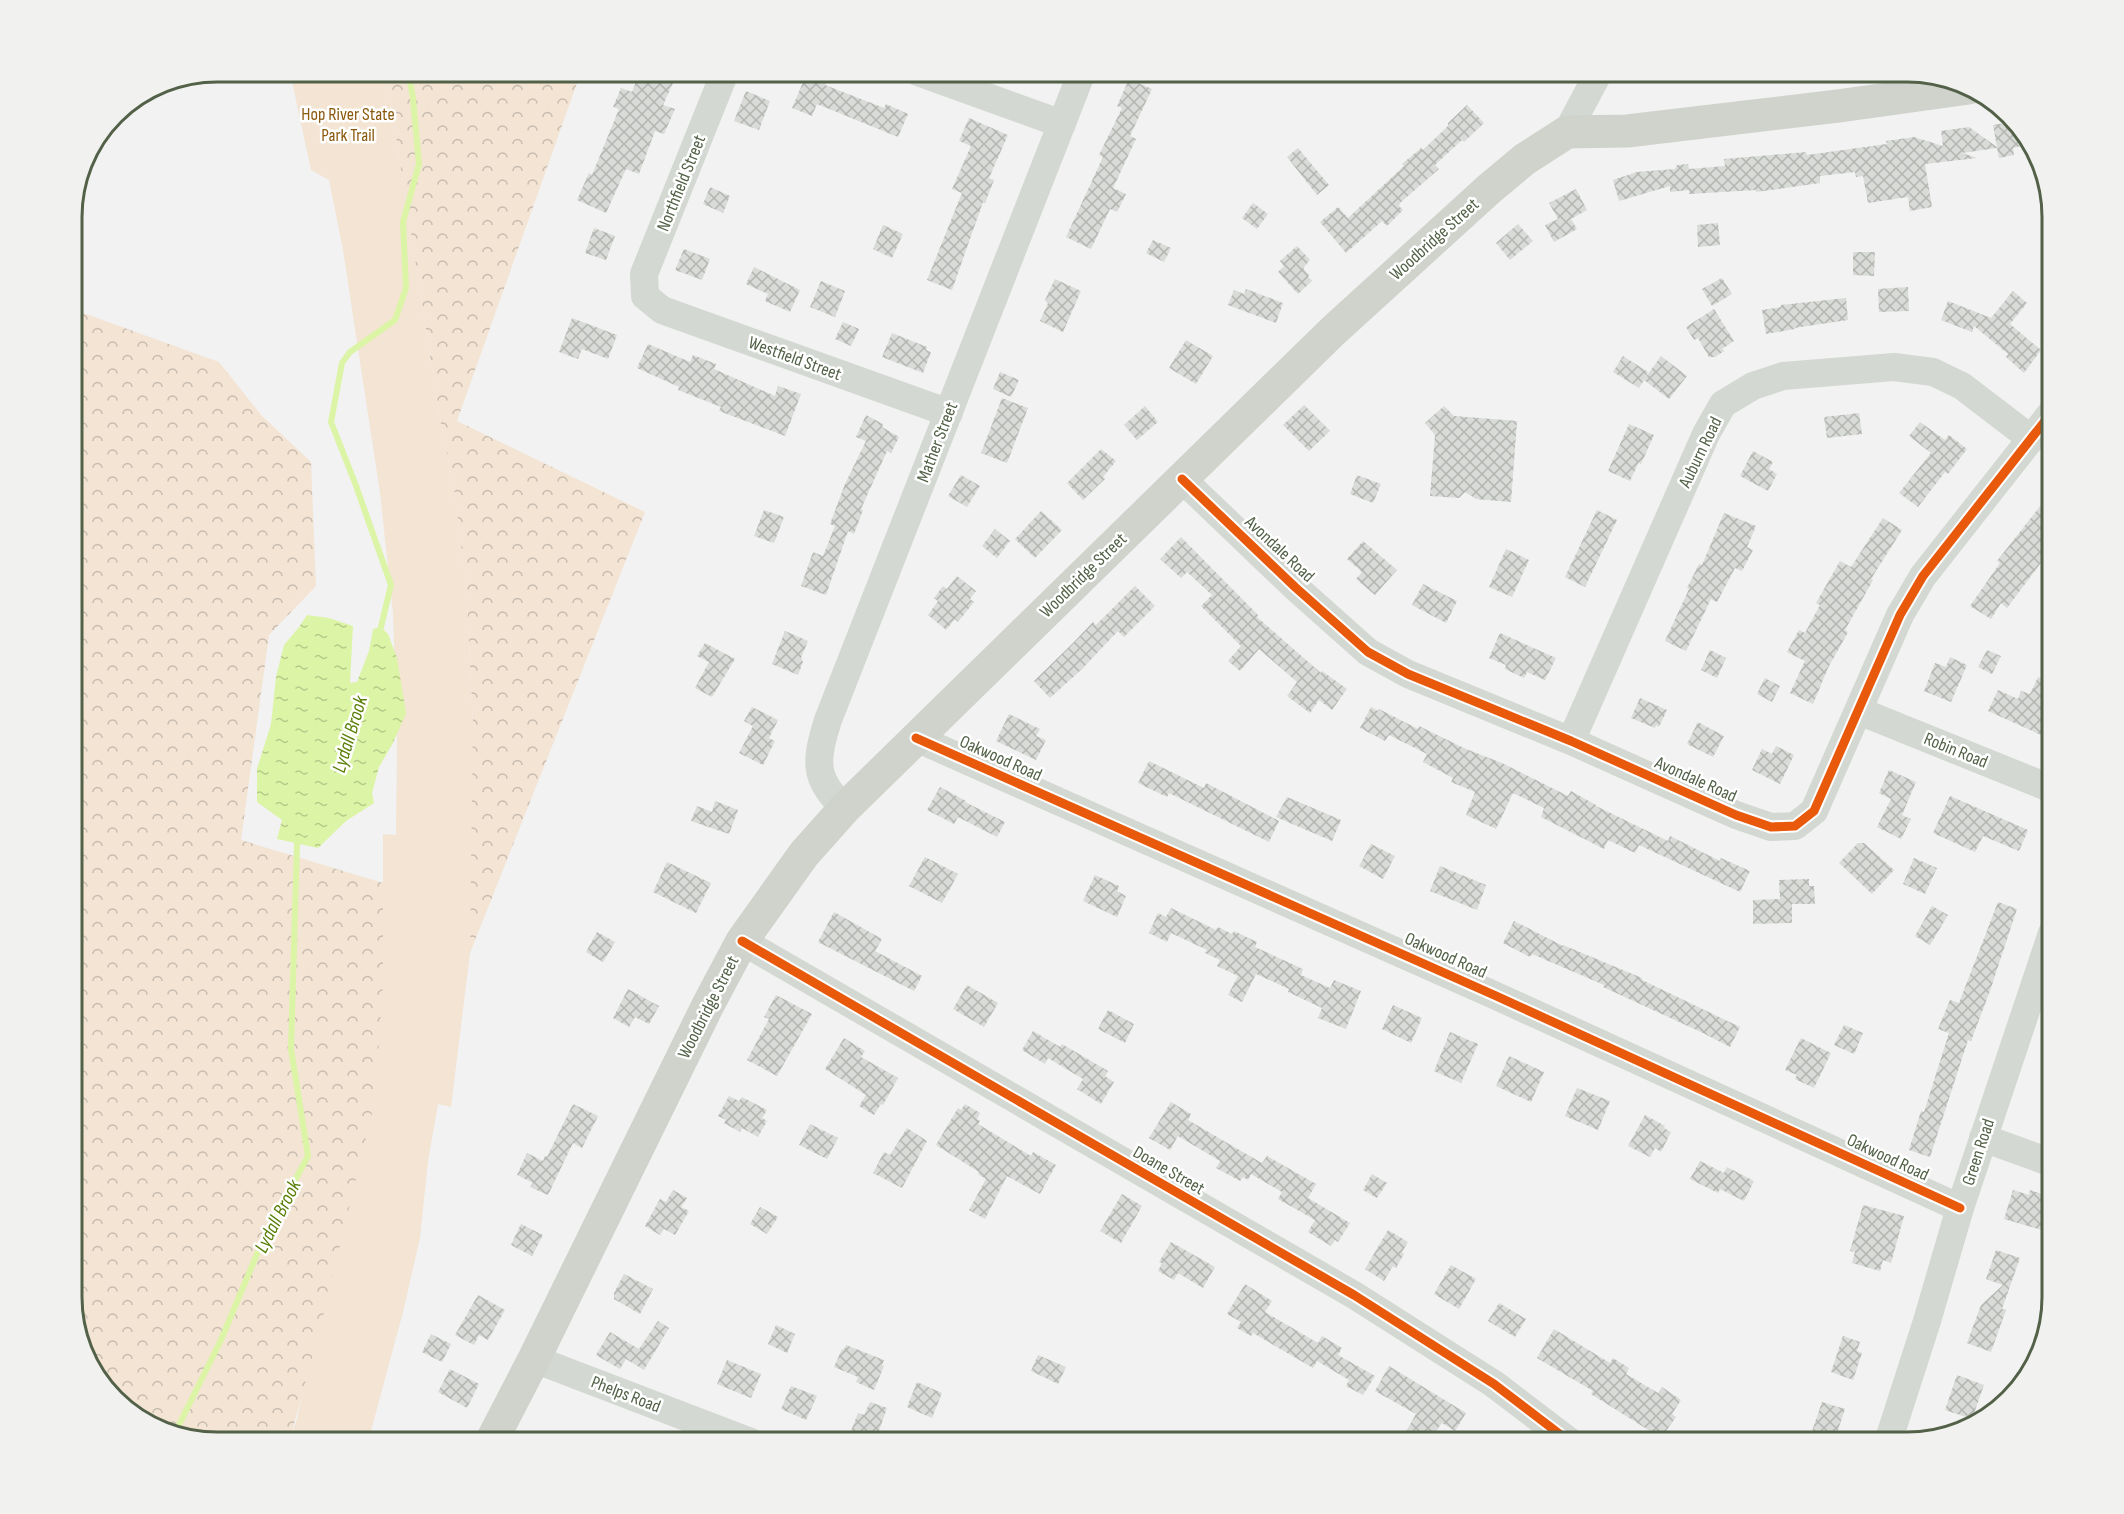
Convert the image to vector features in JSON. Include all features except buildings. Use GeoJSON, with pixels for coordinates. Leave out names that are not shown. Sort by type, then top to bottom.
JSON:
{"type":"FeatureCollection","features":[{"type":"Feature","properties":{"kind":"main road"},"geometry":{"type":"LineString","coordinates":[[1567,132],[1627,131],[1951,90]]}},
{"type":"Feature","properties":{"kind":"main road","name":"Woodbridge Street"},"geometry":{"type":"LineString","coordinates":[[496,1432],[742,941],[804,854],[845,808],[1333,330],[1480,197],[1525,159],[1567,132]]}},
{"type":"Feature","properties":{"kind":"street","name":"Mather Street"},"geometry":{"type":"LineString","coordinates":[[845,808],[830,795],[820,774],[819,748],[1078,82]]}},
{"type":"Feature","properties":{"kind":"street"},"geometry":{"type":"LineString","coordinates":[[1567,132],[1594,82]]}},
{"type":"Feature","properties":{"kind":"street","name":"Northfield Street"},"geometry":{"type":"LineString","coordinates":[[645,296],[644,274],[721,83]]}},
{"type":"Feature","properties":{"kind":"street"},"geometry":{"type":"LineString","coordinates":[[947,83],[1062,124]]}},
{"type":"Feature","properties":{"kind":"street","name":"Westfield Street"},"geometry":{"type":"LineString","coordinates":[[645,296],[662,310],[948,413]]}},
{"type":"Feature","properties":{"kind":"street","name":"Auburn Road"},"geometry":{"type":"LineString","coordinates":[[1571,741],[1706,434],[1723,404],[1753,386],[1783,376],[1894,367],[1933,372],[1962,386],[2030,438]]}},
{"type":"Feature","properties":{"kind":"street","name":"Avondale Road"},"geometry":{"type":"LineString","coordinates":[[1182,479],[1295,587],[1368,652],[1408,674],[1571,741],[1736,815],[1771,827],[1795,826],[1814,811],[1900,615],[1923,576],[2042,424]]}},
{"type":"Feature","properties":{"kind":"street","name":"Robin Road"},"geometry":{"type":"LineString","coordinates":[[1859,711],[2042,785]]}},
{"type":"Feature","properties":{"kind":"street","name":"Oakwood Road"},"geometry":{"type":"LineString","coordinates":[[916,738],[1494,995],[1960,1208]]}},
{"type":"Feature","properties":{"kind":"street","name":"Doane Street"},"geometry":{"type":"LineString","coordinates":[[742,941],[1354,1295],[1494,1384],[1556,1432]]}},
{"type":"Feature","properties":{"kind":"street","name":"Green Road"},"geometry":{"type":"LineString","coordinates":[[1891,1432],[1924,1332],[1960,1208],[2042,963]]}},
{"type":"Feature","properties":{"kind":"street"},"geometry":{"type":"LineString","coordinates":[[1983,1137],[2042,1159]]}},
{"type":"Feature","properties":{"kind":"street","name":"Phelps Road"},"geometry":{"type":"LineString","coordinates":[[534,1359],[725,1432]]}},
{"type":"Feature","properties":{"kind":"green space","name":"Hop River State Park Trail"},"geometry":{"type":"Polygon","coordinates":[[[292,83],[388,83],[439,413],[454,488],[466,583],[473,724],[473,869],[470,953],[451,1107],[438,1104],[428,1161],[420,1238],[371,1432],[292,1432],[297,1419],[383,982],[383,834],[396,835],[397,738],[393,613],[380,493],[343,250],[329,180],[311,170],[292,83]]]}},
{"type":"Feature","properties":{"kind":"green space"},"geometry":{"type":"Polygon","coordinates":[[[388,83],[577,83],[457,421],[645,512],[470,953],[473,724],[466,583],[454,488],[439,413],[388,83]]]}},
{"type":"Feature","properties":{"kind":"green space"},"geometry":{"type":"Polygon","coordinates":[[[83,313],[219,362],[262,416],[311,462],[316,586],[269,635],[241,840],[383,883],[383,982],[375,1100],[319,1333],[292,1432],[217,1432],[191,1429],[174,1424],[158,1418],[135,1404],[105,1372],[87,1332],[83,1305],[83,313]]]}},
{"type":"Feature","properties":{"kind":"water"},"geometry":{"type":"Polygon","coordinates":[[[307,615],[329,618],[353,626],[350,683],[357,682],[369,651],[373,629],[381,627],[388,634],[397,658],[406,713],[379,767],[372,793],[374,803],[346,821],[318,848],[277,839],[282,820],[257,802],[257,769],[271,724],[276,677],[284,645],[307,615]]]}},
{"type":"Feature","properties":{"kind":"waterway","name":"Lydall Brook"},"geometry":{"type":"LineString","coordinates":[[379,635],[391,585],[331,422],[342,363],[350,352],[395,320],[406,288],[403,222],[419,164],[410,83]]}},
{"type":"Feature","properties":{"kind":"waterway","name":"Lydall Brook"},"geometry":{"type":"LineString","coordinates":[[179,1425],[221,1340],[262,1242],[308,1156],[291,1049],[297,844],[301,839]]}},
{"type":"Feature","properties":{"kind":"cycle path"},"geometry":{"type":"LineString","coordinates":[[1182,479],[1295,587],[1368,652],[1408,674],[1571,741],[1736,815],[1771,827],[1795,826],[1814,811],[1900,615],[1923,576],[2042,425]]}},
{"type":"Feature","properties":{"kind":"cycle path"},"geometry":{"type":"LineString","coordinates":[[916,738],[1494,995],[1960,1208]]}},
{"type":"Feature","properties":{"kind":"cycle path"},"geometry":{"type":"LineString","coordinates":[[742,941],[1354,1295],[1494,1384],[1557,1432]]}}]}
